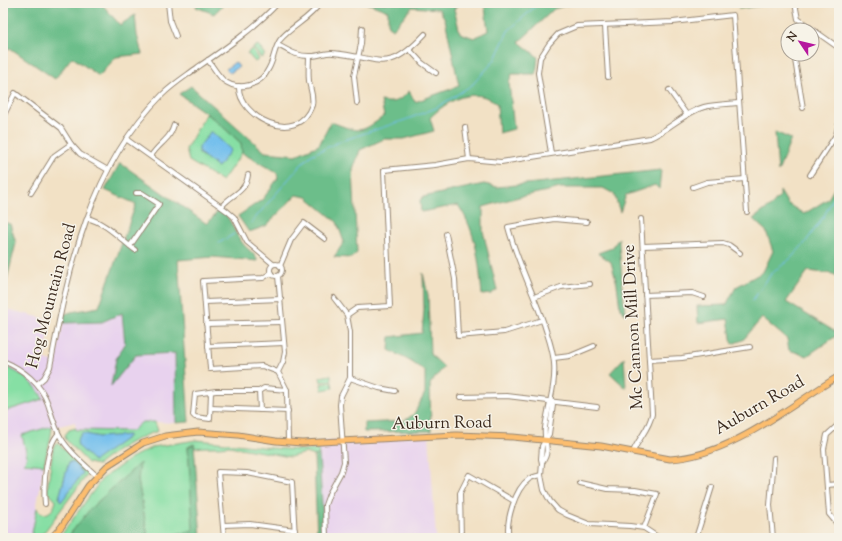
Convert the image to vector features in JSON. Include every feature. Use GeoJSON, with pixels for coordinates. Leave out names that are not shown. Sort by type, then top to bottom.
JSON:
{"type":"FeatureCollection","features":[{"type":"Feature","properties":{"kind":"main road","name":"Auburn Road"},"geometry":{"type":"LineString","coordinates":[[51,538],[62,526],[78,501],[97,476],[118,458],[143,443],[165,436],[198,432],[288,442],[320,442],[456,435],[545,439],[670,459],[696,455],[736,439],[839,376]]}},
{"type":"Feature","properties":{"kind":"street"},"geometry":{"type":"LineString","coordinates":[[168,3],[170,21],[176,36]]}},
{"type":"Feature","properties":{"kind":"street","name":"Hog Mountain Road"},"geometry":{"type":"LineString","coordinates":[[38,384],[44,378],[50,367],[64,290],[87,218],[108,170],[126,139],[162,94],[250,28],[278,3]]}},
{"type":"Feature","properties":{"kind":"street"},"geometry":{"type":"LineString","coordinates":[[208,60],[222,78],[239,86],[256,83],[266,75],[278,45],[285,35],[312,14],[320,3]]}},
{"type":"Feature","properties":{"kind":"street"},"geometry":{"type":"LineString","coordinates":[[795,3],[798,19],[802,22]]}},
{"type":"Feature","properties":{"kind":"street"},"geometry":{"type":"LineString","coordinates":[[551,153],[538,73],[540,58],[558,34],[577,26],[605,26],[689,21],[733,15],[747,212]]}},
{"type":"Feature","properties":{"kind":"street"},"geometry":{"type":"LineString","coordinates":[[605,26],[608,77]]}},
{"type":"Feature","properties":{"kind":"street"},"geometry":{"type":"LineString","coordinates":[[357,103],[354,76],[362,28]]}},
{"type":"Feature","properties":{"kind":"street"},"geometry":{"type":"LineString","coordinates":[[278,45],[294,54],[310,56],[331,53],[379,62],[388,60],[410,50],[425,34]]}},
{"type":"Feature","properties":{"kind":"street"},"geometry":{"type":"LineString","coordinates":[[820,35],[839,48]]}},
{"type":"Feature","properties":{"kind":"street"},"geometry":{"type":"LineString","coordinates":[[410,50],[422,63],[436,73]]}},
{"type":"Feature","properties":{"kind":"street"},"geometry":{"type":"LineString","coordinates":[[239,86],[240,97],[248,109],[274,126],[290,125],[306,116],[312,102],[309,80],[310,56]]}},
{"type":"Feature","properties":{"kind":"street"},"geometry":{"type":"LineString","coordinates":[[795,62],[803,108]]}},
{"type":"Feature","properties":{"kind":"street"},"geometry":{"type":"LineString","coordinates":[[669,90],[687,115]]}},
{"type":"Feature","properties":{"kind":"street"},"geometry":{"type":"LineString","coordinates":[[3,117],[15,93],[60,128],[80,154],[108,170]]}},
{"type":"Feature","properties":{"kind":"street"},"geometry":{"type":"LineString","coordinates":[[347,315],[357,308],[390,306],[384,170],[435,165],[469,159],[501,162],[650,138],[666,130],[687,115],[704,107],[739,103]]}},
{"type":"Feature","properties":{"kind":"street"},"geometry":{"type":"LineString","coordinates":[[810,175],[836,135],[839,123]]}},
{"type":"Feature","properties":{"kind":"street"},"geometry":{"type":"LineString","coordinates":[[151,156],[156,148],[171,134],[174,125]]}},
{"type":"Feature","properties":{"kind":"street"},"geometry":{"type":"LineString","coordinates":[[464,127],[469,159]]}},
{"type":"Feature","properties":{"kind":"street"},"geometry":{"type":"LineString","coordinates":[[126,139],[222,206],[234,217],[247,242],[273,264],[280,266]]}},
{"type":"Feature","properties":{"kind":"street"},"geometry":{"type":"LineString","coordinates":[[31,193],[54,156],[71,144]]}},
{"type":"Feature","properties":{"kind":"street"},"geometry":{"type":"LineString","coordinates":[[222,206],[229,198],[247,184],[248,175]]}},
{"type":"Feature","properties":{"kind":"street"},"geometry":{"type":"LineString","coordinates":[[693,188],[707,182],[745,179]]}},
{"type":"Feature","properties":{"kind":"street"},"geometry":{"type":"LineString","coordinates":[[130,246],[159,204],[142,193],[136,193]]}},
{"type":"Feature","properties":{"kind":"street"},"geometry":{"type":"LineString","coordinates":[[87,218],[98,221],[107,226],[135,250]]}},
{"type":"Feature","properties":{"kind":"street"},"geometry":{"type":"LineString","coordinates":[[587,222],[554,219],[508,227],[515,252],[534,297],[554,358],[551,401],[547,408],[544,432],[548,447],[542,463],[541,475],[544,490],[550,501],[558,510],[567,516],[588,524],[644,528],[659,538]]}},
{"type":"Feature","properties":{"kind":"street","name":"Mc Cannon Mill Drive"},"geometry":{"type":"LineString","coordinates":[[633,452],[640,437],[651,423],[652,414],[641,219]]}},
{"type":"Feature","properties":{"kind":"street"},"geometry":{"type":"LineString","coordinates":[[278,372],[284,357],[281,299],[278,276],[282,270],[280,266],[291,240],[304,223],[325,239]]}},
{"type":"Feature","properties":{"kind":"street"},"geometry":{"type":"LineString","coordinates":[[446,234],[455,279],[458,336],[504,332],[542,320]]}},
{"type":"Feature","properties":{"kind":"street"},"geometry":{"type":"LineString","coordinates":[[643,246],[723,243],[729,245],[740,253]]}},
{"type":"Feature","properties":{"kind":"street"},"geometry":{"type":"LineString","coordinates":[[271,273],[270,269],[273,264]]}},
{"type":"Feature","properties":{"kind":"street"},"geometry":{"type":"LineString","coordinates":[[271,273],[273,276],[278,276]]}},
{"type":"Feature","properties":{"kind":"street"},"geometry":{"type":"LineString","coordinates":[[271,273],[263,278],[203,281],[210,369],[262,366],[278,372],[287,390],[288,442]]}},
{"type":"Feature","properties":{"kind":"street"},"geometry":{"type":"LineString","coordinates":[[534,297],[560,287],[590,284]]}},
{"type":"Feature","properties":{"kind":"street"},"geometry":{"type":"LineString","coordinates":[[645,295],[692,293],[704,297]]}},
{"type":"Feature","properties":{"kind":"street"},"geometry":{"type":"LineString","coordinates":[[326,538],[325,505],[341,472],[344,462],[340,401],[343,390],[350,378],[350,350],[347,315],[334,298]]}},
{"type":"Feature","properties":{"kind":"street"},"geometry":{"type":"LineString","coordinates":[[205,302],[281,299]]}},
{"type":"Feature","properties":{"kind":"street"},"geometry":{"type":"LineString","coordinates":[[206,324],[282,322]]}},
{"type":"Feature","properties":{"kind":"street"},"geometry":{"type":"LineString","coordinates":[[208,346],[284,343]]}},
{"type":"Feature","properties":{"kind":"street"},"geometry":{"type":"LineString","coordinates":[[554,358],[570,356],[594,346]]}},
{"type":"Feature","properties":{"kind":"street"},"geometry":{"type":"LineString","coordinates":[[649,360],[682,358],[750,347]]}},
{"type":"Feature","properties":{"kind":"street"},"geometry":{"type":"LineString","coordinates":[[3,361],[23,372],[38,384],[48,403],[58,434],[73,454],[97,476]]}},
{"type":"Feature","properties":{"kind":"street"},"geometry":{"type":"LineString","coordinates":[[350,378],[379,388],[395,391]]}},
{"type":"Feature","properties":{"kind":"street"},"geometry":{"type":"LineString","coordinates":[[211,392],[210,418],[198,418],[193,415],[195,394],[211,392],[259,392],[264,388],[287,390]]}},
{"type":"Feature","properties":{"kind":"street"},"geometry":{"type":"LineString","coordinates":[[259,392],[260,410]]}},
{"type":"Feature","properties":{"kind":"street"},"geometry":{"type":"LineString","coordinates":[[460,397],[507,396],[597,407]]}},
{"type":"Feature","properties":{"kind":"street"},"geometry":{"type":"LineString","coordinates":[[211,408],[288,411]]}},
{"type":"Feature","properties":{"kind":"street"},"geometry":{"type":"LineString","coordinates":[[839,424],[827,435],[824,449],[829,514],[839,526]]}},
{"type":"Feature","properties":{"kind":"street"},"geometry":{"type":"LineString","coordinates":[[45,504],[43,492],[50,448],[58,434]]}},
{"type":"Feature","properties":{"kind":"street"},"geometry":{"type":"LineString","coordinates":[[773,538],[770,505],[774,458]]}},
{"type":"Feature","properties":{"kind":"street"},"geometry":{"type":"LineString","coordinates":[[224,538],[218,472],[248,473],[292,482],[295,538]]}},
{"type":"Feature","properties":{"kind":"street"},"geometry":{"type":"LineString","coordinates":[[460,538],[460,493],[469,475],[514,501]]}},
{"type":"Feature","properties":{"kind":"street"},"geometry":{"type":"LineString","coordinates":[[509,538],[508,523],[514,501],[524,483],[530,478],[541,475]]}},
{"type":"Feature","properties":{"kind":"street"},"geometry":{"type":"LineString","coordinates":[[580,483],[607,489],[635,490],[657,494],[644,528]]}},
{"type":"Feature","properties":{"kind":"street"},"geometry":{"type":"LineString","coordinates":[[827,485],[839,484]]}},
{"type":"Feature","properties":{"kind":"street"},"geometry":{"type":"LineString","coordinates":[[696,538],[712,487]]}},
{"type":"Feature","properties":{"kind":"street"},"geometry":{"type":"LineString","coordinates":[[224,525],[250,524],[295,530]]}},
{"type":"Feature","properties":{"kind":"shaded area"},"geometry":{"type":"Polygon","coordinates":[[[3,308],[50,320],[45,360],[55,363],[63,323],[102,322],[122,313],[125,344],[116,359],[111,384],[136,355],[176,353],[176,423],[155,422],[132,431],[89,431],[76,430],[75,422],[22,435],[27,456],[24,463],[44,465],[31,538],[6,538],[3,523],[3,412],[43,399],[12,369],[3,364],[3,308]]]}},
{"type":"Feature","properties":{"kind":"shaded area"},"geometry":{"type":"Polygon","coordinates":[[[429,435],[436,538],[324,538],[318,442],[429,435]]]}},
{"type":"Feature","properties":{"kind":"green space"},"geometry":{"type":"Polygon","coordinates":[[[3,3],[101,3],[120,25],[135,15],[137,35],[142,54],[116,57],[99,76],[72,57],[55,79],[10,48],[3,51],[3,3]]]}},
{"type":"Feature","properties":{"kind":"green space"},"geometry":{"type":"Polygon","coordinates":[[[197,3],[225,3],[214,14],[196,7],[197,3]]]}},
{"type":"Feature","properties":{"kind":"green space"},"geometry":{"type":"Polygon","coordinates":[[[367,3],[459,3],[454,9],[460,33],[474,38],[488,31],[485,7],[479,3],[574,3],[554,9],[519,42],[538,57],[536,74],[512,74],[509,82],[514,129],[499,133],[497,104],[489,98],[471,95],[453,101],[437,111],[430,118],[434,131],[404,139],[384,139],[360,150],[353,170],[357,253],[351,258],[334,257],[344,242],[337,222],[307,197],[296,195],[266,226],[249,232],[238,216],[263,199],[278,178],[277,173],[242,153],[241,143],[214,119],[179,94],[191,86],[265,152],[296,155],[319,145],[331,122],[353,130],[364,129],[384,116],[381,101],[396,101],[409,91],[415,102],[459,86],[445,19],[439,9],[412,7],[393,29],[388,26],[388,11],[367,3]]]}},
{"type":"Feature","properties":{"kind":"green space"},"geometry":{"type":"Polygon","coordinates":[[[740,3],[765,3],[765,5],[739,9],[740,3]]]}},
{"type":"Feature","properties":{"kind":"green space"},"geometry":{"type":"Polygon","coordinates":[[[258,45],[265,55],[261,58],[253,48],[258,45]]]}},
{"type":"Feature","properties":{"kind":"green space"},"geometry":{"type":"Polygon","coordinates":[[[252,49],[259,59],[255,62],[247,53],[252,49]]]}},
{"type":"Feature","properties":{"kind":"green space"},"geometry":{"type":"Polygon","coordinates":[[[206,114],[214,119],[241,143],[242,153],[222,181],[189,161],[186,149],[206,114]],[[211,131],[199,154],[218,167],[211,131]]]}},
{"type":"Feature","properties":{"kind":"green space"},"geometry":{"type":"Polygon","coordinates":[[[775,132],[791,139],[778,172],[775,132]]]}},
{"type":"Feature","properties":{"kind":"green space"},"geometry":{"type":"Polygon","coordinates":[[[120,163],[207,224],[220,209],[230,220],[243,244],[258,261],[213,257],[178,260],[189,422],[176,423],[175,353],[136,355],[111,386],[116,359],[125,344],[122,313],[102,322],[63,323],[62,315],[99,307],[136,204],[105,190],[120,163]]]}},
{"type":"Feature","properties":{"kind":"green space"},"geometry":{"type":"Polygon","coordinates":[[[661,170],[659,189],[655,185],[626,195],[620,212],[614,194],[603,188],[561,188],[483,207],[483,231],[497,290],[491,294],[482,295],[476,248],[469,226],[458,205],[421,212],[420,200],[423,197],[484,184],[497,187],[661,170]]]}},
{"type":"Feature","properties":{"kind":"green space"},"geometry":{"type":"Polygon","coordinates":[[[839,180],[839,267],[836,270],[839,277],[833,274],[808,271],[786,302],[839,334],[807,356],[789,350],[787,339],[762,318],[743,340],[732,344],[728,319],[698,323],[697,306],[726,305],[736,287],[763,272],[773,251],[766,231],[753,219],[772,205],[780,196],[780,191],[788,204],[804,214],[828,199],[839,180]]]}},
{"type":"Feature","properties":{"kind":"green space"},"geometry":{"type":"Polygon","coordinates":[[[3,222],[10,224],[16,243],[3,295],[3,222]]]}},
{"type":"Feature","properties":{"kind":"green space"},"geometry":{"type":"Polygon","coordinates":[[[619,238],[625,315],[620,308],[617,284],[611,262],[598,253],[612,248],[619,238]]]}},
{"type":"Feature","properties":{"kind":"green space"},"geometry":{"type":"Polygon","coordinates":[[[423,273],[428,296],[430,354],[444,367],[430,384],[431,431],[364,432],[364,423],[404,421],[414,414],[425,393],[425,371],[389,350],[390,337],[422,333],[424,310],[423,273]]]}},
{"type":"Feature","properties":{"kind":"green space"},"geometry":{"type":"Polygon","coordinates":[[[624,358],[626,388],[610,373],[624,358]]]}},
{"type":"Feature","properties":{"kind":"green space"},"geometry":{"type":"Polygon","coordinates":[[[3,366],[15,371],[32,383],[43,399],[3,412],[3,366]]]}},
{"type":"Feature","properties":{"kind":"green space"},"geometry":{"type":"Polygon","coordinates":[[[331,375],[332,380],[321,382],[320,377],[331,375]]]}},
{"type":"Feature","properties":{"kind":"green space"},"geometry":{"type":"Polygon","coordinates":[[[332,382],[333,388],[322,390],[321,384],[332,382]]]}},
{"type":"Feature","properties":{"kind":"green space"},"geometry":{"type":"Polygon","coordinates":[[[142,422],[155,422],[158,431],[141,437],[126,445],[98,465],[88,463],[66,440],[65,435],[69,430],[76,428],[76,430],[132,431],[142,422]],[[82,433],[77,441],[111,437],[99,437],[82,433]]]}},
{"type":"Feature","properties":{"kind":"green space"},"geometry":{"type":"Polygon","coordinates":[[[52,426],[44,465],[24,463],[27,456],[22,435],[52,426]]]}},
{"type":"Feature","properties":{"kind":"green space"},"geometry":{"type":"Polygon","coordinates":[[[196,440],[272,448],[318,450],[319,455],[314,456],[305,453],[290,457],[229,446],[195,448],[194,444],[188,447],[194,530],[164,537],[148,538],[138,480],[139,464],[91,508],[67,538],[59,538],[102,479],[131,458],[153,447],[196,440]]]}},
{"type":"Feature","properties":{"kind":"green space"},"geometry":{"type":"Polygon","coordinates":[[[55,444],[59,444],[86,471],[87,475],[45,531],[37,538],[31,538],[37,508],[40,512],[45,514],[52,509],[56,501],[47,491],[55,444]],[[69,462],[59,498],[61,501],[83,473],[73,462],[69,462]]]}},
{"type":"Feature","properties":{"kind":"green space"},"geometry":{"type":"Polygon","coordinates":[[[194,444],[201,538],[67,538],[91,508],[140,463],[138,480],[148,537],[164,537],[193,530],[188,447],[194,444]]]}},
{"type":"Feature","properties":{"kind":"green space"},"geometry":{"type":"Polygon","coordinates":[[[319,455],[324,536],[322,538],[317,538],[314,456],[319,455]]]}},
{"type":"Feature","properties":{"kind":"water"},"geometry":{"type":"Polygon","coordinates":[[[235,62],[239,67],[230,73],[226,69],[235,62]]]}},
{"type":"Feature","properties":{"kind":"water"},"geometry":{"type":"Polygon","coordinates":[[[211,131],[231,150],[218,167],[199,153],[199,147],[211,131]]]}},
{"type":"Feature","properties":{"kind":"water"},"geometry":{"type":"Polygon","coordinates":[[[82,433],[99,437],[128,435],[128,437],[94,461],[78,446],[77,441],[82,433]]]}},
{"type":"Feature","properties":{"kind":"water"},"geometry":{"type":"Polygon","coordinates":[[[69,462],[73,462],[83,473],[61,502],[59,498],[69,462]]]}},
{"type":"Feature","properties":{"kind":"waterway"},"geometry":{"type":"LineString","coordinates":[[250,224],[311,155],[341,141],[436,108],[472,85],[494,61],[508,31],[539,3]]}},
{"type":"Feature","properties":{"kind":"waterway"},"geometry":{"type":"LineString","coordinates":[[752,301],[771,274],[790,259],[805,243],[824,216],[839,187]]}},
{"type":"Feature","properties":{"kind":"waterway"},"geometry":{"type":"LineString","coordinates":[[219,243],[234,234]]}}]}
